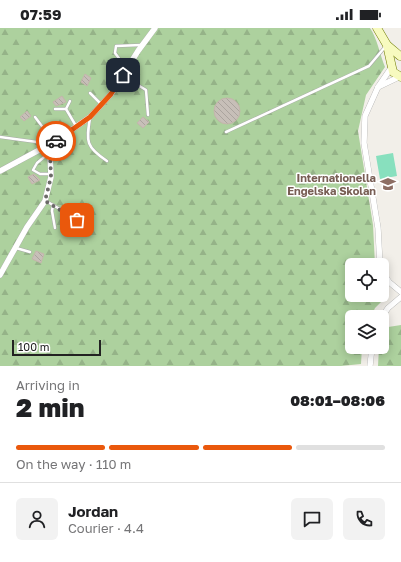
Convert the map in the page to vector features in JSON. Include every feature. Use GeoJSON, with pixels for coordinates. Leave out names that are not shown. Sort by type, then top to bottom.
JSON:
{"type":"FeatureCollection","features":[{"type":"Feature","properties":{"kind":"street"},"geometry":{"type":"LineString","coordinates":[[0,170],[54,142],[90,117],[102,104],[156,28]]}},
{"type":"Feature","properties":{"kind":"street"},"geometry":{"type":"LineString","coordinates":[[376,28],[386,46],[391,66],[396,75],[400,77]]}},
{"type":"Feature","properties":{"kind":"street"},"geometry":{"type":"LineString","coordinates":[[380,258],[378,228],[364,143],[365,116],[378,87],[396,58],[400,56],[386,46]]}},
{"type":"Feature","properties":{"kind":"street"},"geometry":{"type":"LineString","coordinates":[[378,87],[400,77]]}},
{"type":"Feature","properties":{"kind":"street"},"geometry":{"type":"LineString","coordinates":[[0,274],[27,226],[45,201],[51,174],[50,153],[54,142]]}},
{"type":"Feature","properties":{"kind":"street"},"geometry":{"type":"LineString","coordinates":[[389,282],[401,292]]}},
{"type":"Feature","properties":{"kind":"street"},"geometry":{"type":"LineString","coordinates":[[387,310],[401,297]]}},
{"type":"Feature","properties":{"kind":"street"},"geometry":{"type":"LineString","coordinates":[[370,366],[371,354]]}},
{"type":"Feature","properties":{"kind":"lane"},"geometry":{"type":"LineString","coordinates":[[129,66],[124,64],[115,53],[116,46],[143,45]]}},
{"type":"Feature","properties":{"kind":"lane"},"geometry":{"type":"LineString","coordinates":[[226,132],[369,66],[386,46]]}},
{"type":"Feature","properties":{"kind":"lane"},"geometry":{"type":"LineString","coordinates":[[123,75],[146,90],[148,115]]}},
{"type":"Feature","properties":{"kind":"lane"},"geometry":{"type":"LineString","coordinates":[[90,93],[102,104]]}},
{"type":"Feature","properties":{"kind":"lane"},"geometry":{"type":"LineString","coordinates":[[66,109],[70,101]]}},
{"type":"Feature","properties":{"kind":"lane"},"geometry":{"type":"LineString","coordinates":[[55,109],[66,109]]}},
{"type":"Feature","properties":{"kind":"lane"},"geometry":{"type":"LineString","coordinates":[[66,109],[76,127]]}},
{"type":"Feature","properties":{"kind":"lane"},"geometry":{"type":"LineString","coordinates":[[35,117],[54,142]]}},
{"type":"Feature","properties":{"kind":"lane"},"geometry":{"type":"LineString","coordinates":[[90,117],[87,142],[92,151],[107,162]]}},
{"type":"Feature","properties":{"kind":"lane"},"geometry":{"type":"LineString","coordinates":[[0,137],[37,142],[41,149]]}},
{"type":"Feature","properties":{"kind":"lane"},"geometry":{"type":"LineString","coordinates":[[50,153],[37,163],[33,170],[40,174],[51,174]]}},
{"type":"Feature","properties":{"kind":"lane"},"geometry":{"type":"LineString","coordinates":[[45,201],[77,220],[80,230]]}},
{"type":"Feature","properties":{"kind":"lane"},"geometry":{"type":"LineString","coordinates":[[53,205],[52,211],[55,228]]}},
{"type":"Feature","properties":{"kind":"lane"},"geometry":{"type":"LineString","coordinates":[[16,248],[30,252]]}},
{"type":"Feature","properties":{"kind":"green space"},"geometry":{"type":"Polygon","coordinates":[[[0,28],[370,28],[377,42],[385,67],[366,95],[358,131],[373,225],[375,258],[345,258],[345,302],[381,302],[374,310],[345,310],[345,354],[362,354],[361,364],[341,366],[0,366],[0,28]]]}},
{"type":"Feature","properties":{"kind":"green space"},"geometry":{"type":"Polygon","coordinates":[[[393,153],[397,176],[380,179],[376,156],[393,153]]]}},
{"type":"Feature","properties":{"kind":"green space"},"geometry":{"type":"Polygon","coordinates":[[[401,325],[401,366],[378,366],[379,354],[389,354],[389,327],[401,325]]]}},
{"type":"Feature","properties":{"kind":"building"},"geometry":{"type":"Polygon","coordinates":[[[85,74],[91,78],[87,86],[81,82],[85,74]]]}},
{"type":"Feature","properties":{"kind":"building"},"geometry":{"type":"Polygon","coordinates":[[[62,96],[66,102],[56,106],[53,102],[62,96]]]}},
{"type":"Feature","properties":{"kind":"building"},"geometry":{"type":"Polygon","coordinates":[[[227,98],[236,102],[240,111],[236,120],[227,124],[218,120],[214,111],[218,102],[227,98]]]}},
{"type":"Feature","properties":{"kind":"building"},"geometry":{"type":"Polygon","coordinates":[[[27,111],[31,116],[24,121],[20,117],[27,111]]]}},
{"type":"Feature","properties":{"kind":"building"},"geometry":{"type":"Polygon","coordinates":[[[143,117],[149,122],[143,128],[137,123],[143,117]]]}},
{"type":"Feature","properties":{"kind":"building"},"geometry":{"type":"Polygon","coordinates":[[[34,174],[40,180],[32,184],[28,177],[34,174]]]}},
{"type":"Feature","properties":{"kind":"building"},"geometry":{"type":"Polygon","coordinates":[[[75,205],[86,207],[84,215],[74,213],[75,205]]]}},
{"type":"Feature","properties":{"kind":"building"},"geometry":{"type":"Polygon","coordinates":[[[36,251],[44,254],[41,263],[32,259],[36,251]]]}},
{"type":"Feature","properties":{"kind":"way so far"},"geometry":{"type":"LineString","coordinates":[[56,141],[54,142],[50,153],[51,177],[45,201],[67,212],[77,220]]}},
{"type":"Feature","properties":{"kind":"place","name":"Internationella Engelska Skolan"},"geometry":{"type":"Point","coordinates":[388,184]}},
{"type":"Feature","properties":{"kind":"route"},"geometry":{"type":"LineString","coordinates":[[56,141],[90,117],[111,94],[123,75]]}}]}
